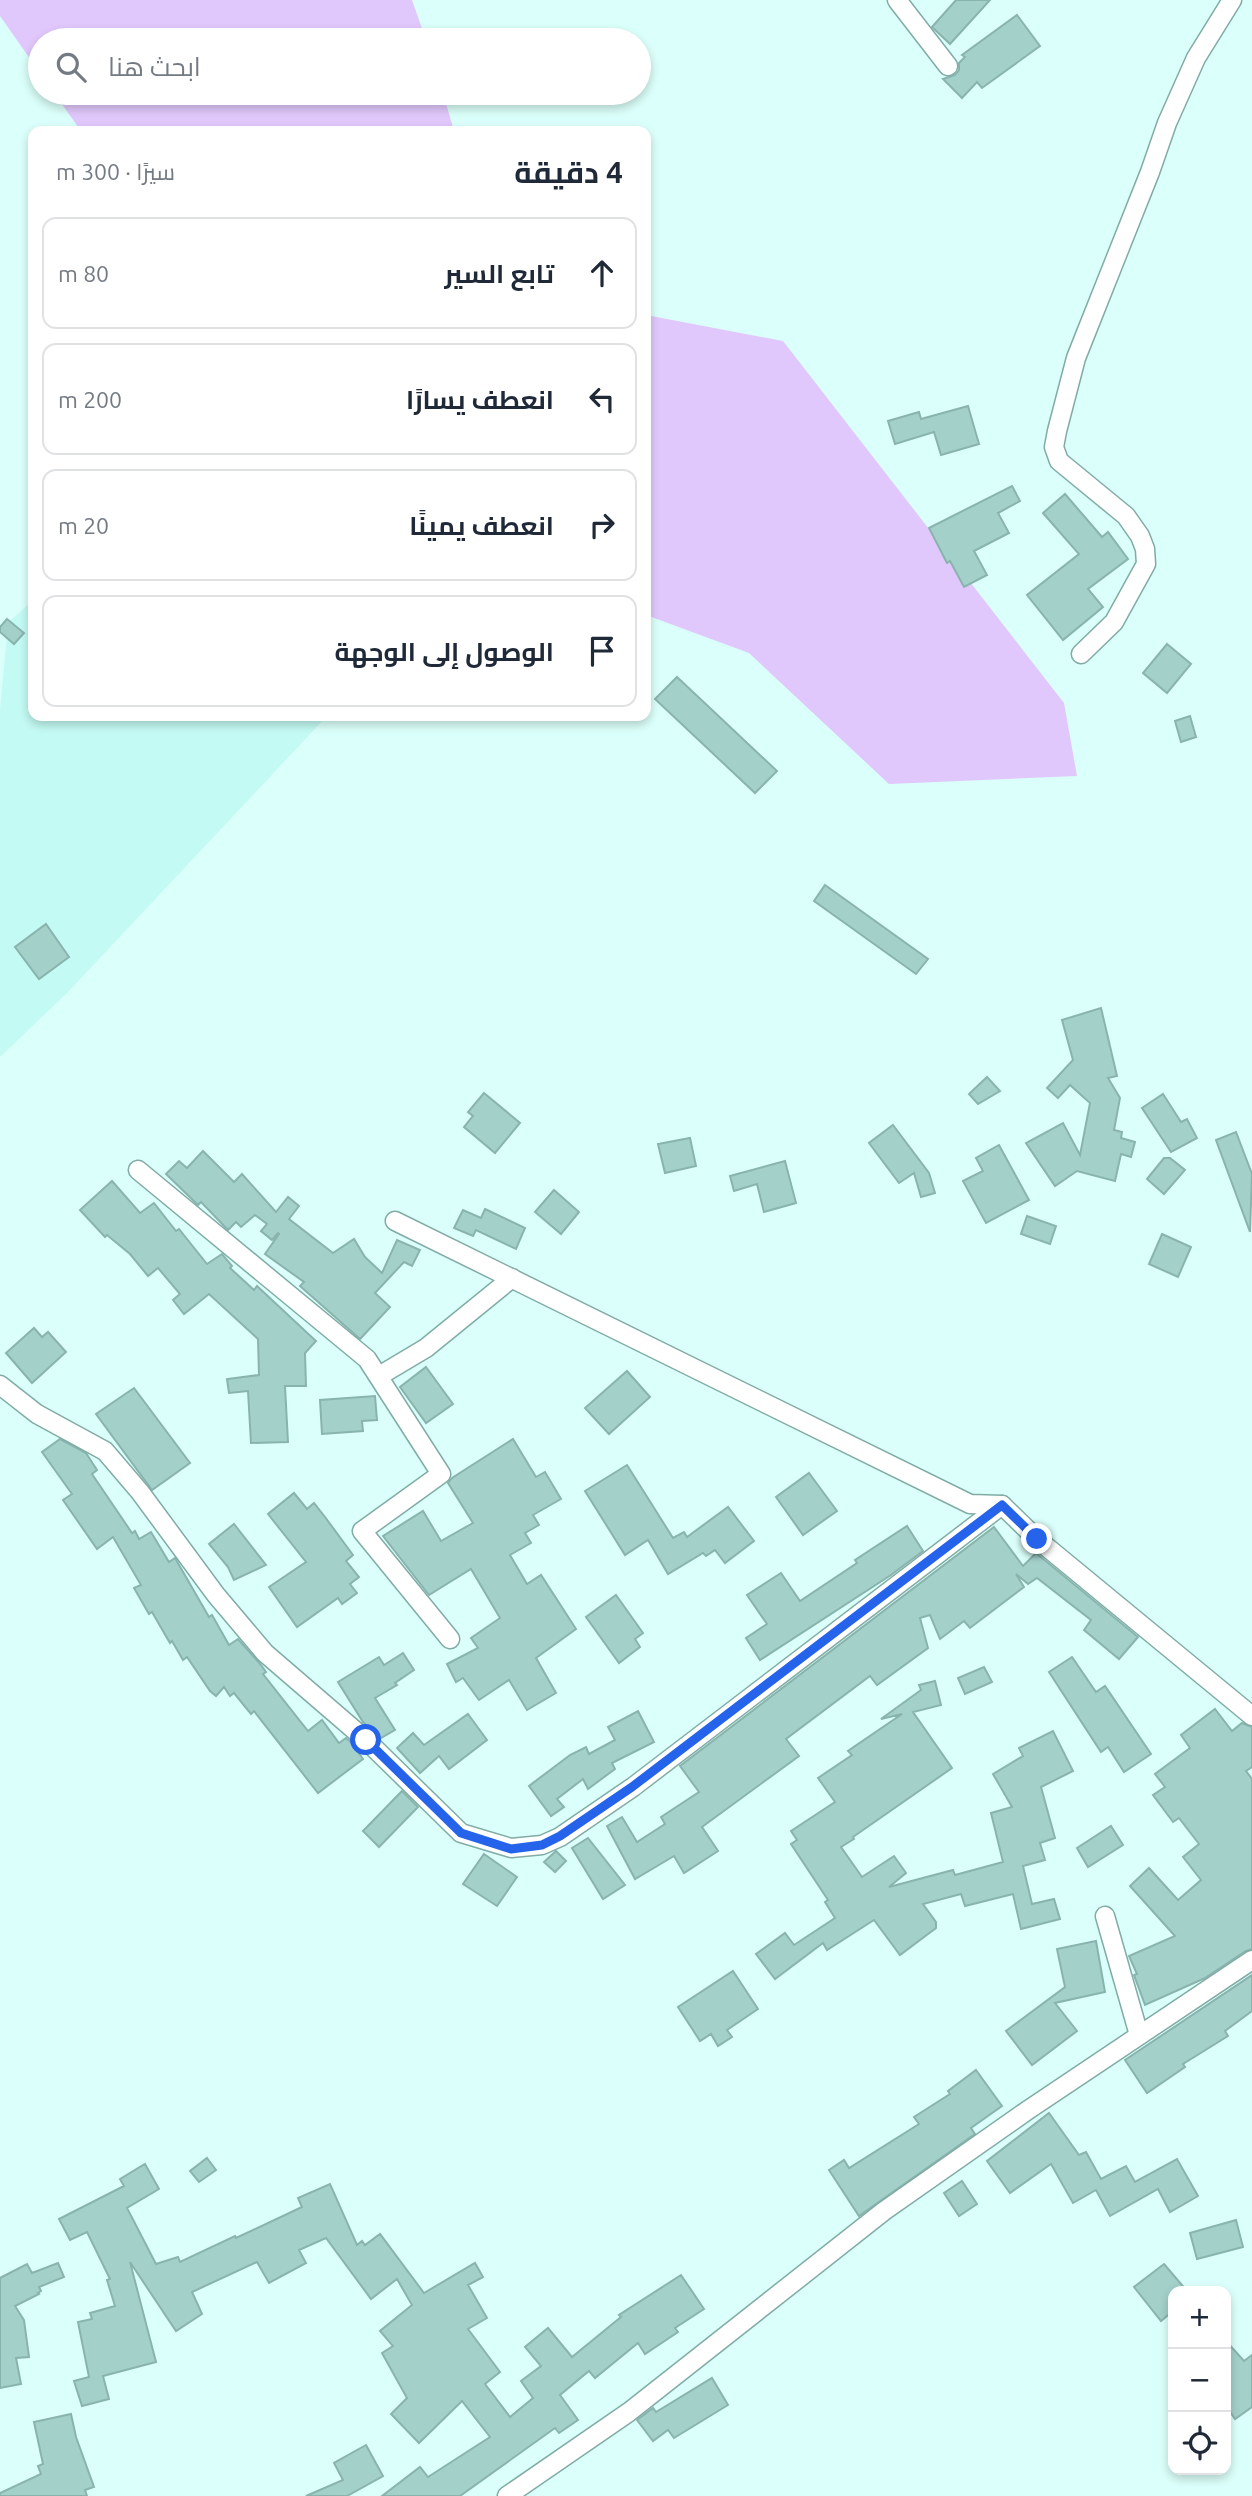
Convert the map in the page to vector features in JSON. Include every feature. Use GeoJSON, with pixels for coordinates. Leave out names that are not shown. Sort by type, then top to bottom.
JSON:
{"type":"FeatureCollection","features":[{"type":"Feature","properties":{"kind":"street"},"geometry":{"type":"LineString","coordinates":[[897,0],[948,66]]}},
{"type":"Feature","properties":{"kind":"street"},"geometry":{"type":"LineString","coordinates":[[1082,654],[1114,622],[1146,564],[1145,550],[1140,536],[1126,516],[1059,461],[1055,447],[1057,431],[1076,358],[1167,123],[1196,58],[1231,0]]}},
{"type":"Feature","properties":{"kind":"street"},"geometry":{"type":"LineString","coordinates":[[138,1170],[367,1359],[379,1376],[441,1474],[362,1531],[450,1639]]}},
{"type":"Feature","properties":{"kind":"street"},"geometry":{"type":"LineString","coordinates":[[395,1222],[970,1504],[1002,1505],[1037,1539],[1252,1716]]}},
{"type":"Feature","properties":{"kind":"street"},"geometry":{"type":"LineString","coordinates":[[379,1376],[426,1348],[512,1278]]}},
{"type":"Feature","properties":{"kind":"street"},"geometry":{"type":"LineString","coordinates":[[0,1385],[37,1414],[105,1451],[140,1492],[216,1595],[265,1653],[366,1740],[461,1833],[511,1849],[542,1845],[560,1836],[632,1787],[1002,1505]]}},
{"type":"Feature","properties":{"kind":"street"},"geometry":{"type":"LineString","coordinates":[[1105,1916],[1139,2035]]}},
{"type":"Feature","properties":{"kind":"street"},"geometry":{"type":"LineString","coordinates":[[507,2496],[629,2412],[884,2211],[1252,1960]]}},
{"type":"Feature","properties":{"kind":"shaded area"},"geometry":{"type":"Polygon","coordinates":[[[0,0],[412,0],[422,28],[28,28],[28,56],[0,16],[0,0]]]}},
{"type":"Feature","properties":{"kind":"shaded area"},"geometry":{"type":"Polygon","coordinates":[[[63,105],[446,105],[453,126],[77,126],[63,105]]]}},
{"type":"Feature","properties":{"kind":"shaded area"},"geometry":{"type":"Polygon","coordinates":[[[651,316],[783,341],[1064,703],[1077,776],[889,784],[749,653],[651,617],[651,316]]]}},
{"type":"Feature","properties":{"kind":"shaded area"},"geometry":{"type":"Polygon","coordinates":[[[28,605],[28,721],[322,721],[67,993],[0,1057],[0,710],[8,623],[28,605]]]}},
{"type":"Feature","properties":{"kind":"building"},"geometry":{"type":"Polygon","coordinates":[[[956,0],[990,0],[950,44],[932,27],[956,0]]]}},
{"type":"Feature","properties":{"kind":"building"},"geometry":{"type":"Polygon","coordinates":[[[1017,15],[1040,46],[982,88],[977,82],[962,98],[943,79],[955,75],[959,70],[959,63],[965,57],[962,55],[1017,15]]]}},
{"type":"Feature","properties":{"kind":"building"},"geometry":{"type":"Polygon","coordinates":[[[968,406],[979,444],[941,455],[934,432],[895,444],[888,421],[919,412],[921,419],[968,406]]]}},
{"type":"Feature","properties":{"kind":"building"},"geometry":{"type":"Polygon","coordinates":[[[1012,486],[1020,501],[998,513],[1009,533],[974,551],[987,575],[964,587],[950,561],[947,563],[929,528],[1012,486]]]}},
{"type":"Feature","properties":{"kind":"building"},"geometry":{"type":"Polygon","coordinates":[[[1065,494],[1102,537],[1108,532],[1128,559],[1088,589],[1103,607],[1063,640],[1027,595],[1079,554],[1043,513],[1065,494]]]}},
{"type":"Feature","properties":{"kind":"building"},"geometry":{"type":"Polygon","coordinates":[[[7,619],[24,633],[14,644],[0,632],[0,627],[7,619]]]}},
{"type":"Feature","properties":{"kind":"building"},"geometry":{"type":"Polygon","coordinates":[[[1167,644],[1191,664],[1167,693],[1143,673],[1167,644]]]}},
{"type":"Feature","properties":{"kind":"building"},"geometry":{"type":"Polygon","coordinates":[[[677,677],[777,771],[755,793],[655,699],[677,677]]]}},
{"type":"Feature","properties":{"kind":"building"},"geometry":{"type":"Polygon","coordinates":[[[1190,716],[1196,737],[1181,742],[1175,721],[1190,716]]]}},
{"type":"Feature","properties":{"kind":"building"},"geometry":{"type":"Polygon","coordinates":[[[825,885],[928,959],[916,974],[814,901],[825,885]]]}},
{"type":"Feature","properties":{"kind":"building"},"geometry":{"type":"Polygon","coordinates":[[[46,924],[69,957],[39,979],[15,947],[46,924]]]}},
{"type":"Feature","properties":{"kind":"building"},"geometry":{"type":"Polygon","coordinates":[[[1101,1008],[1117,1076],[1108,1078],[1120,1098],[1114,1130],[1122,1132],[1121,1138],[1135,1142],[1131,1157],[1121,1154],[1115,1181],[1077,1171],[1055,1186],[1026,1143],[1063,1123],[1080,1155],[1090,1103],[1070,1085],[1058,1098],[1047,1088],[1073,1060],[1062,1020],[1101,1008]]]}},
{"type":"Feature","properties":{"kind":"building"},"geometry":{"type":"Polygon","coordinates":[[[987,1077],[1000,1091],[978,1104],[969,1094],[987,1077]]]}},
{"type":"Feature","properties":{"kind":"building"},"geometry":{"type":"Polygon","coordinates":[[[484,1093],[520,1123],[495,1153],[464,1127],[473,1116],[468,1112],[484,1093]]]}},
{"type":"Feature","properties":{"kind":"building"},"geometry":{"type":"Polygon","coordinates":[[[1163,1094],[1181,1122],[1187,1119],[1197,1138],[1171,1152],[1142,1108],[1163,1094]]]}},
{"type":"Feature","properties":{"kind":"building"},"geometry":{"type":"Polygon","coordinates":[[[893,1125],[929,1173],[935,1193],[921,1197],[914,1173],[899,1183],[869,1143],[893,1125]]]}},
{"type":"Feature","properties":{"kind":"building"},"geometry":{"type":"Polygon","coordinates":[[[1236,1132],[1252,1174],[1250,1232],[1216,1140],[1236,1132]]]}},
{"type":"Feature","properties":{"kind":"building"},"geometry":{"type":"Polygon","coordinates":[[[690,1138],[696,1166],[665,1173],[658,1144],[690,1138]]]}},
{"type":"Feature","properties":{"kind":"building"},"geometry":{"type":"Polygon","coordinates":[[[999,1145],[1029,1200],[986,1223],[963,1181],[983,1171],[976,1158],[999,1145]]]}},
{"type":"Feature","properties":{"kind":"building"},"geometry":{"type":"Polygon","coordinates":[[[203,1151],[234,1182],[242,1174],[276,1212],[288,1197],[299,1206],[289,1219],[333,1253],[354,1239],[365,1257],[382,1273],[397,1240],[420,1250],[412,1266],[404,1262],[375,1293],[390,1307],[360,1339],[300,1286],[304,1282],[265,1254],[278,1233],[272,1240],[261,1231],[267,1224],[255,1215],[241,1227],[236,1222],[228,1230],[201,1202],[198,1205],[166,1174],[179,1161],[187,1168],[203,1151]]]}},
{"type":"Feature","properties":{"kind":"building"},"geometry":{"type":"Polygon","coordinates":[[[1164,1158],[1170,1158],[1185,1170],[1164,1194],[1147,1179],[1164,1158]]]}},
{"type":"Feature","properties":{"kind":"building"},"geometry":{"type":"Polygon","coordinates":[[[785,1161],[796,1203],[764,1212],[757,1184],[734,1191],[730,1176],[785,1161]]]}},
{"type":"Feature","properties":{"kind":"building"},"geometry":{"type":"Polygon","coordinates":[[[112,1181],[140,1213],[154,1203],[207,1264],[222,1254],[232,1266],[230,1268],[254,1290],[257,1286],[316,1341],[305,1353],[306,1386],[285,1386],[288,1442],[251,1443],[248,1391],[229,1393],[227,1379],[259,1375],[258,1339],[209,1294],[184,1314],[173,1300],[180,1294],[158,1268],[148,1276],[130,1254],[107,1235],[105,1237],[80,1210],[112,1181]]]}},
{"type":"Feature","properties":{"kind":"building"},"geometry":{"type":"Polygon","coordinates":[[[554,1190],[579,1212],[561,1234],[535,1212],[554,1190]]]}},
{"type":"Feature","properties":{"kind":"building"},"geometry":{"type":"Polygon","coordinates":[[[485,1209],[525,1228],[516,1249],[476,1230],[473,1236],[454,1228],[463,1210],[481,1218],[485,1209]]]}},
{"type":"Feature","properties":{"kind":"building"},"geometry":{"type":"Polygon","coordinates":[[[1027,1216],[1056,1226],[1050,1244],[1021,1234],[1027,1216]]]}},
{"type":"Feature","properties":{"kind":"building"},"geometry":{"type":"Polygon","coordinates":[[[1162,1234],[1191,1247],[1178,1277],[1149,1264],[1162,1234]]]}},
{"type":"Feature","properties":{"kind":"building"},"geometry":{"type":"Polygon","coordinates":[[[34,1328],[42,1337],[48,1332],[66,1352],[32,1383],[6,1353],[34,1328]]]}},
{"type":"Feature","properties":{"kind":"building"},"geometry":{"type":"Polygon","coordinates":[[[426,1367],[453,1404],[426,1423],[400,1387],[426,1367]]]}},
{"type":"Feature","properties":{"kind":"building"},"geometry":{"type":"Polygon","coordinates":[[[627,1371],[650,1397],[609,1434],[585,1408],[627,1371]]]}},
{"type":"Feature","properties":{"kind":"building"},"geometry":{"type":"Polygon","coordinates":[[[134,1388],[190,1463],[152,1490],[96,1414],[134,1388]]]}},
{"type":"Feature","properties":{"kind":"building"},"geometry":{"type":"Polygon","coordinates":[[[375,1396],[377,1420],[362,1421],[363,1431],[322,1434],[320,1400],[375,1396]]]}},
{"type":"Feature","properties":{"kind":"building"},"geometry":{"type":"Polygon","coordinates":[[[60,1439],[86,1453],[97,1470],[92,1474],[132,1533],[135,1531],[139,1539],[151,1532],[169,1562],[175,1558],[209,1617],[212,1615],[229,1645],[238,1639],[261,1665],[266,1672],[263,1674],[308,1731],[322,1720],[339,1743],[346,1738],[361,1751],[358,1752],[363,1759],[318,1793],[254,1711],[251,1714],[234,1693],[230,1696],[224,1687],[216,1696],[210,1691],[187,1657],[183,1660],[172,1641],[170,1643],[152,1612],[149,1614],[134,1588],[141,1585],[113,1537],[97,1549],[63,1500],[72,1494],[42,1452],[60,1439]]]}},
{"type":"Feature","properties":{"kind":"building"},"geometry":{"type":"Polygon","coordinates":[[[513,1439],[536,1477],[545,1472],[561,1499],[533,1515],[539,1525],[525,1533],[531,1543],[510,1555],[527,1584],[541,1575],[576,1629],[536,1658],[556,1693],[527,1710],[509,1680],[479,1700],[463,1678],[456,1682],[447,1664],[478,1648],[471,1638],[500,1618],[471,1569],[429,1595],[383,1536],[423,1511],[441,1541],[473,1523],[448,1483],[513,1439]]]}},
{"type":"Feature","properties":{"kind":"building"},"geometry":{"type":"Polygon","coordinates":[[[627,1465],[673,1538],[684,1532],[687,1537],[728,1507],[754,1541],[725,1563],[715,1550],[706,1556],[703,1553],[668,1574],[648,1540],[625,1555],[585,1491],[627,1465]]]}},
{"type":"Feature","properties":{"kind":"building"},"geometry":{"type":"Polygon","coordinates":[[[809,1473],[837,1511],[803,1535],[776,1497],[809,1473]]]}},
{"type":"Feature","properties":{"kind":"building"},"geometry":{"type":"Polygon","coordinates":[[[294,1493],[307,1509],[314,1503],[325,1517],[353,1555],[346,1561],[359,1577],[350,1584],[357,1593],[342,1604],[338,1598],[297,1627],[269,1587],[306,1562],[268,1514],[294,1493]]]}},
{"type":"Feature","properties":{"kind":"building"},"geometry":{"type":"Polygon","coordinates":[[[234,1524],[266,1565],[234,1580],[228,1567],[209,1544],[234,1524]]]}},
{"type":"Feature","properties":{"kind":"building"},"geometry":{"type":"Polygon","coordinates":[[[907,1526],[923,1551],[891,1575],[760,1660],[746,1638],[767,1624],[747,1595],[781,1573],[800,1601],[907,1526]]]}},
{"type":"Feature","properties":{"kind":"building"},"geometry":{"type":"Polygon","coordinates":[[[994,1527],[1023,1566],[1036,1553],[1138,1637],[1119,1659],[1084,1630],[1091,1620],[1037,1578],[1028,1584],[1016,1574],[1024,1587],[970,1628],[964,1621],[940,1639],[930,1615],[920,1618],[928,1648],[877,1685],[870,1676],[786,1739],[799,1756],[702,1827],[718,1851],[684,1873],[674,1856],[635,1879],[607,1826],[622,1817],[637,1842],[665,1824],[661,1817],[699,1792],[680,1766],[994,1527]]]}},
{"type":"Feature","properties":{"kind":"building"},"geometry":{"type":"Polygon","coordinates":[[[616,1595],[643,1633],[635,1639],[640,1647],[619,1663],[586,1617],[616,1595]]]}},
{"type":"Feature","properties":{"kind":"building"},"geometry":{"type":"Polygon","coordinates":[[[403,1653],[414,1670],[395,1683],[397,1685],[375,1698],[395,1730],[381,1738],[363,1722],[338,1682],[379,1657],[384,1665],[403,1653]]]}},
{"type":"Feature","properties":{"kind":"building"},"geometry":{"type":"Polygon","coordinates":[[[1072,1657],[1096,1692],[1105,1686],[1151,1754],[1124,1772],[1108,1747],[1101,1752],[1049,1672],[1072,1657]]]}},
{"type":"Feature","properties":{"kind":"building"},"geometry":{"type":"Polygon","coordinates":[[[984,1667],[992,1682],[965,1694],[958,1678],[984,1667]]]}},
{"type":"Feature","properties":{"kind":"building"},"geometry":{"type":"Polygon","coordinates":[[[935,1681],[941,1705],[913,1712],[952,1768],[841,1847],[862,1877],[894,1856],[906,1873],[889,1887],[953,1870],[955,1875],[1003,1862],[991,1813],[1012,1807],[993,1774],[1023,1756],[1019,1748],[1053,1731],[1073,1771],[1041,1787],[1055,1838],[1040,1843],[1045,1860],[1023,1866],[1032,1904],[1054,1899],[1060,1919],[1021,1929],[1013,1894],[965,1906],[961,1894],[923,1904],[936,1922],[936,1928],[900,1955],[874,1920],[827,1950],[823,1943],[775,1979],[756,1954],[785,1933],[794,1945],[835,1918],[825,1902],[828,1900],[791,1844],[797,1840],[791,1831],[835,1802],[818,1778],[852,1755],[848,1751],[902,1714],[881,1719],[921,1690],[919,1685],[935,1681]]]}},
{"type":"Feature","properties":{"kind":"building"},"geometry":{"type":"Polygon","coordinates":[[[1215,1709],[1232,1731],[1242,1723],[1252,1727],[1252,1767],[1246,1771],[1252,1779],[1252,1949],[1205,1978],[1145,2005],[1129,1956],[1175,1936],[1130,1886],[1149,1868],[1178,1900],[1201,1880],[1183,1857],[1199,1844],[1179,1818],[1173,1822],[1153,1795],[1165,1787],[1155,1774],[1190,1748],[1181,1735],[1215,1709]]]}},
{"type":"Feature","properties":{"kind":"building"},"geometry":{"type":"Polygon","coordinates":[[[638,1711],[654,1742],[612,1763],[615,1769],[588,1789],[583,1779],[557,1799],[564,1807],[551,1816],[529,1786],[570,1755],[586,1747],[589,1754],[615,1740],[608,1727],[638,1711]]]}},
{"type":"Feature","properties":{"kind":"building"},"geometry":{"type":"Polygon","coordinates":[[[468,1714],[487,1740],[449,1769],[439,1756],[420,1773],[397,1748],[413,1733],[424,1745],[468,1714]]]}},
{"type":"Feature","properties":{"kind":"building"},"geometry":{"type":"Polygon","coordinates":[[[402,1791],[418,1807],[379,1847],[363,1831],[402,1791]]]}},
{"type":"Feature","properties":{"kind":"building"},"geometry":{"type":"Polygon","coordinates":[[[1111,1826],[1123,1845],[1088,1867],[1077,1848],[1111,1826]]]}},
{"type":"Feature","properties":{"kind":"building"},"geometry":{"type":"Polygon","coordinates":[[[588,1838],[625,1885],[603,1899],[572,1848],[588,1838]]]}},
{"type":"Feature","properties":{"kind":"building"},"geometry":{"type":"Polygon","coordinates":[[[556,1851],[566,1861],[555,1872],[544,1862],[556,1851]]]}},
{"type":"Feature","properties":{"kind":"building"},"geometry":{"type":"Polygon","coordinates":[[[484,1854],[517,1877],[497,1906],[463,1884],[484,1854]]]}},
{"type":"Feature","properties":{"kind":"building"},"geometry":{"type":"Polygon","coordinates":[[[1096,1941],[1105,1992],[1055,2003],[1077,2031],[1032,2065],[1006,2031],[1065,1987],[1057,1949],[1096,1941]]]}},
{"type":"Feature","properties":{"kind":"building"},"geometry":{"type":"Polygon","coordinates":[[[733,1971],[758,2009],[727,2030],[732,2037],[718,2046],[711,2034],[700,2041],[678,2007],[733,1971]]]}},
{"type":"Feature","properties":{"kind":"building"},"geometry":{"type":"Polygon","coordinates":[[[1252,1975],[1252,2011],[1225,2031],[1228,2036],[1183,2064],[1185,2067],[1147,2093],[1125,2060],[1252,1975]]]}},
{"type":"Feature","properties":{"kind":"building"},"geometry":{"type":"Polygon","coordinates":[[[976,2070],[1002,2106],[971,2128],[975,2134],[859,2216],[829,2170],[844,2160],[849,2168],[919,2124],[914,2117],[950,2094],[948,2091],[976,2070]]]}},
{"type":"Feature","properties":{"kind":"building"},"geometry":{"type":"Polygon","coordinates":[[[1049,2113],[1079,2155],[1086,2152],[1101,2179],[1126,2166],[1135,2182],[1177,2159],[1198,2196],[1170,2212],[1158,2189],[1110,2216],[1096,2190],[1073,2203],[1051,2164],[1010,2193],[987,2161],[1049,2113]]]}},
{"type":"Feature","properties":{"kind":"building"},"geometry":{"type":"Polygon","coordinates":[[[207,2158],[216,2170],[199,2182],[190,2171],[207,2158]]]}},
{"type":"Feature","properties":{"kind":"building"},"geometry":{"type":"Polygon","coordinates":[[[145,2164],[159,2189],[127,2208],[156,2264],[178,2257],[180,2262],[235,2236],[236,2238],[302,2207],[298,2198],[330,2184],[357,2245],[362,2241],[365,2245],[380,2234],[424,2293],[475,2263],[483,2277],[468,2285],[487,2318],[468,2329],[500,2372],[485,2384],[510,2417],[533,2398],[521,2381],[541,2366],[525,2347],[548,2328],[572,2357],[621,2317],[619,2315],[681,2275],[704,2309],[675,2328],[678,2332],[645,2354],[638,2343],[595,2378],[589,2371],[560,2395],[578,2420],[559,2433],[555,2428],[460,2496],[382,2496],[420,2467],[428,2477],[490,2437],[462,2401],[419,2443],[391,2414],[407,2398],[382,2353],[393,2346],[380,2331],[412,2305],[397,2279],[371,2299],[326,2238],[299,2250],[306,2263],[269,2283],[257,2262],[192,2292],[202,2314],[176,2331],[130,2262],[156,2362],[103,2376],[109,2399],[82,2406],[74,2381],[89,2377],[78,2322],[92,2319],[90,2313],[115,2306],[107,2280],[110,2279],[87,2232],[70,2240],[59,2219],[124,2186],[120,2179],[145,2164]]]}},
{"type":"Feature","properties":{"kind":"building"},"geometry":{"type":"Polygon","coordinates":[[[962,2181],[977,2204],[959,2216],[944,2193],[962,2181]]]}},
{"type":"Feature","properties":{"kind":"building"},"geometry":{"type":"Polygon","coordinates":[[[1236,2220],[1243,2247],[1197,2259],[1190,2233],[1236,2220]]]}},
{"type":"Feature","properties":{"kind":"building"},"geometry":{"type":"Polygon","coordinates":[[[58,2263],[64,2277],[39,2287],[39,2294],[15,2306],[24,2320],[29,2357],[16,2358],[21,2384],[0,2388],[0,2278],[27,2264],[32,2273],[58,2263]]]}},
{"type":"Feature","properties":{"kind":"building"},"geometry":{"type":"Polygon","coordinates":[[[1164,2264],[1183,2286],[1168,2286],[1168,2315],[1161,2321],[1134,2287],[1164,2264]]]}},
{"type":"Feature","properties":{"kind":"building"},"geometry":{"type":"Polygon","coordinates":[[[1231,2347],[1244,2361],[1252,2355],[1252,2407],[1235,2419],[1231,2413],[1231,2347]]]}},
{"type":"Feature","properties":{"kind":"building"},"geometry":{"type":"Polygon","coordinates":[[[712,2378],[728,2405],[674,2438],[668,2430],[653,2441],[637,2420],[653,2408],[656,2412],[712,2378]]]}},
{"type":"Feature","properties":{"kind":"building"},"geometry":{"type":"Polygon","coordinates":[[[71,2414],[76,2437],[94,2487],[85,2490],[87,2496],[0,2496],[0,2493],[41,2474],[38,2466],[43,2464],[34,2422],[71,2414]]]}},
{"type":"Feature","properties":{"kind":"building"},"geometry":{"type":"Polygon","coordinates":[[[366,2445],[383,2476],[347,2496],[306,2496],[343,2480],[334,2463],[366,2445]]]}},
{"type":"Feature","properties":{"kind":"route"},"geometry":{"type":"LineString","coordinates":[[366,1740],[461,1833],[511,1849],[542,1845],[560,1836],[632,1787],[1002,1505],[1037,1539]]}}]}
